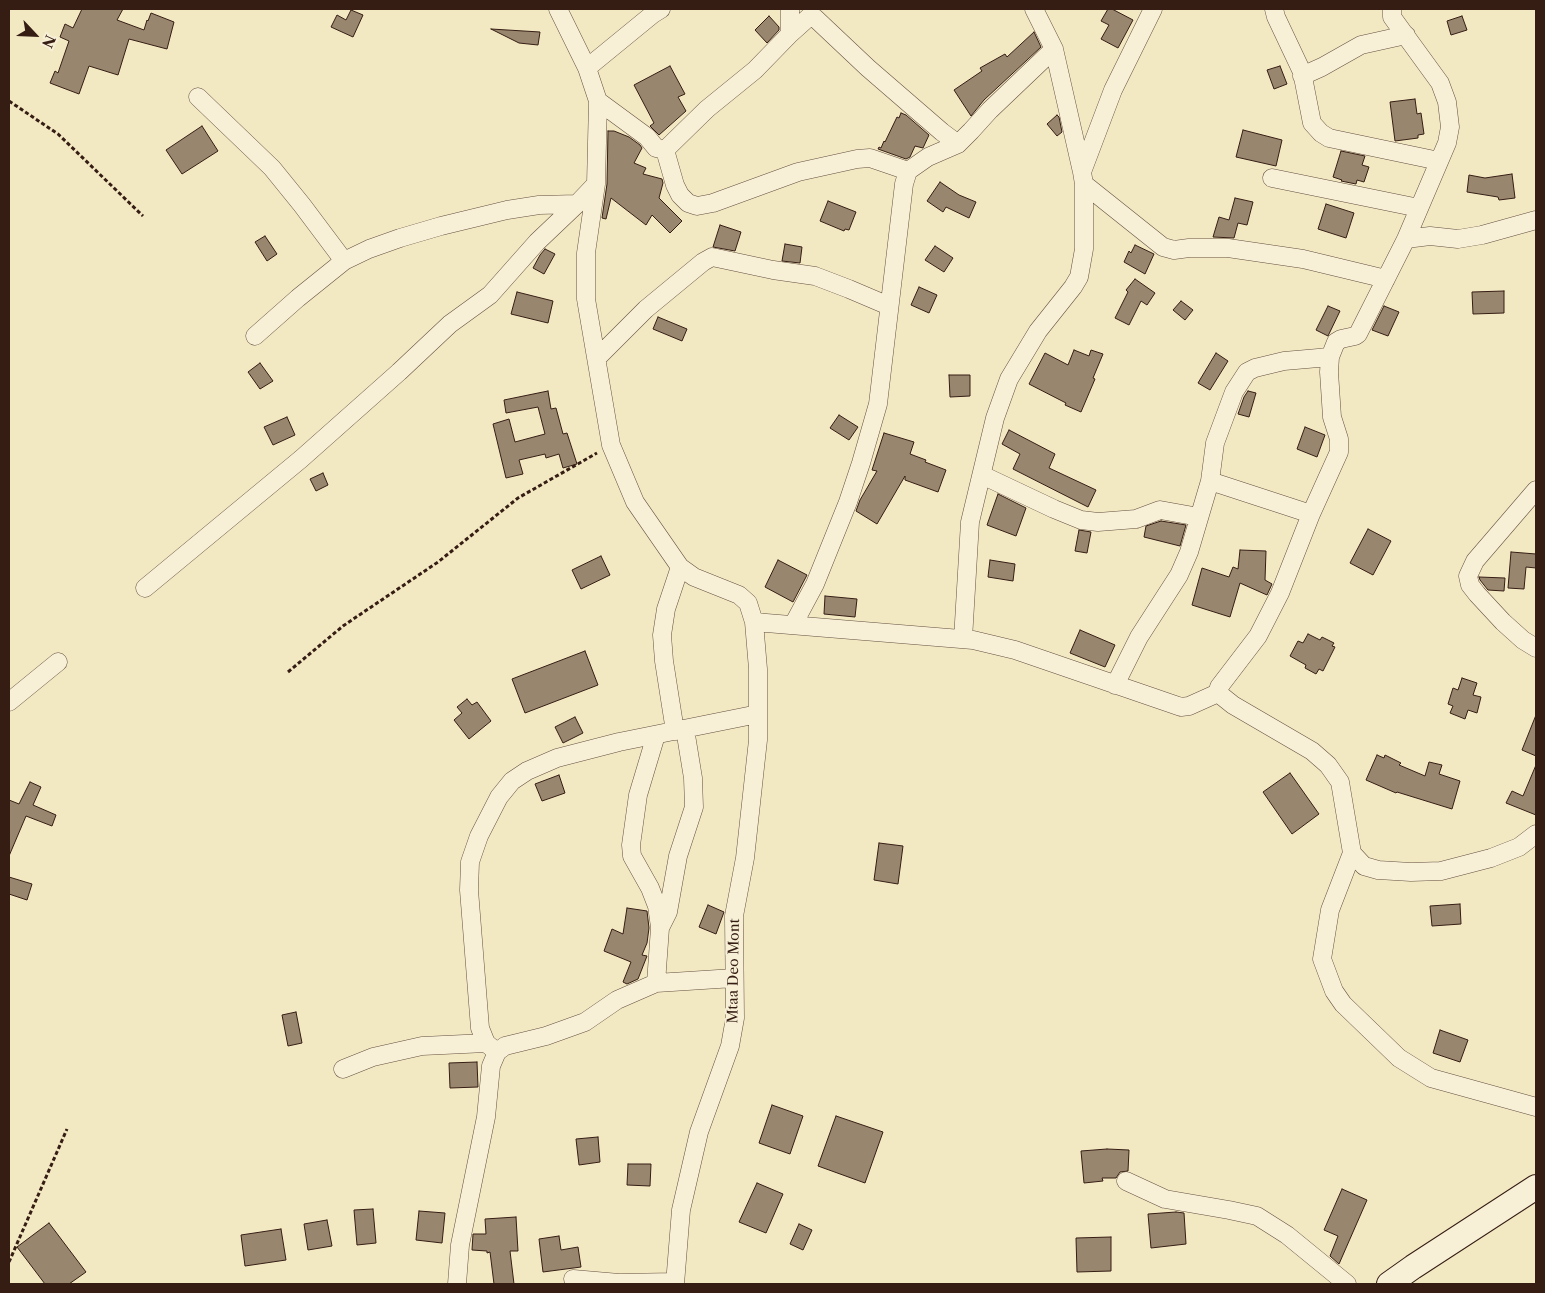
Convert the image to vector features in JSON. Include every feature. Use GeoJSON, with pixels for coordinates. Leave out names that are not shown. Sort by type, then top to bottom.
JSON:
{"type":"FeatureCollection","features":[{"type":"Feature","properties":{"kind":"street"},"geometry":{"type":"LineString","coordinates":[[558,9],[587,68],[598,101],[596,184],[586,253],[586,299],[611,446],[635,502],[680,567],[694,577],[738,595],[748,604],[754,622],[973,640],[1015,650],[1181,707],[1189,706],[1218,693]]}},
{"type":"Feature","properties":{"kind":"street"},"geometry":{"type":"LineString","coordinates":[[587,68],[661,9]]}},
{"type":"Feature","properties":{"kind":"street"},"geometry":{"type":"LineString","coordinates":[[790,9],[790,34]]}},
{"type":"Feature","properties":{"kind":"street"},"geometry":{"type":"LineString","coordinates":[[963,639],[970,522],[996,418],[1009,379],[1038,331],[1079,277],[1084,249],[1083,178],[1054,49],[1034,9]]}},
{"type":"Feature","properties":{"kind":"street"},"geometry":{"type":"LineString","coordinates":[[1083,178],[1113,90],[1153,9]]}},
{"type":"Feature","properties":{"kind":"street"},"geometry":{"type":"LineString","coordinates":[[1274,9],[1302,76],[1312,123],[1321,133],[1329,138],[1438,161]]}},
{"type":"Feature","properties":{"kind":"street"},"geometry":{"type":"LineString","coordinates":[[1218,693],[1219,687],[1258,636],[1280,593],[1310,514],[1339,452],[1339,439],[1332,417],[1330,357],[1338,340],[1358,334],[1406,239],[1446,144],[1450,127],[1447,102],[1440,83],[1392,17],[1392,9]]}},
{"type":"Feature","properties":{"kind":"street"},"geometry":{"type":"LineString","coordinates":[[665,150],[707,110],[755,70],[809,17],[815,18],[876,75],[958,144]]}},
{"type":"Feature","properties":{"kind":"street"},"geometry":{"type":"LineString","coordinates":[[1302,76],[1361,45],[1406,35]]}},
{"type":"Feature","properties":{"kind":"street"},"geometry":{"type":"LineString","coordinates":[[792,625],[815,584],[848,502],[878,404],[904,184],[908,171],[928,157],[958,144],[990,110],[1054,49]]}},
{"type":"Feature","properties":{"kind":"street"},"geometry":{"type":"LineString","coordinates":[[198,97],[272,168],[344,261]]}},
{"type":"Feature","properties":{"kind":"street"},"geometry":{"type":"LineString","coordinates":[[598,101],[647,137],[656,148],[665,150]]}},
{"type":"Feature","properties":{"kind":"street"},"geometry":{"type":"LineString","coordinates":[[665,150],[675,185],[680,195],[688,203],[697,206],[713,203],[798,172],[857,159],[870,158],[908,171]]}},
{"type":"Feature","properties":{"kind":"street"},"geometry":{"type":"LineString","coordinates":[[1083,178],[1163,247],[1174,250],[1228,248],[1284,256],[1386,279]]}},
{"type":"Feature","properties":{"kind":"street"},"geometry":{"type":"LineString","coordinates":[[1272,178],[1419,208]]}},
{"type":"Feature","properties":{"kind":"street"},"geometry":{"type":"LineString","coordinates":[[145,588],[301,459],[450,324],[490,295],[537,242],[596,184]]}},
{"type":"Feature","properties":{"kind":"street"},"geometry":{"type":"LineString","coordinates":[[255,336],[344,261],[369,249],[441,226],[506,210],[539,205],[577,204]]}},
{"type":"Feature","properties":{"kind":"street"},"geometry":{"type":"LineString","coordinates":[[1406,239],[1430,236],[1458,239],[1482,235],[1536,220]]}},
{"type":"Feature","properties":{"kind":"street"},"geometry":{"type":"LineString","coordinates":[[597,358],[646,310],[703,262],[712,257],[773,270],[815,276],[889,306]]}},
{"type":"Feature","properties":{"kind":"street"},"geometry":{"type":"LineString","coordinates":[[1115,685],[1139,637],[1179,576],[1189,552],[1210,480],[1215,442],[1234,392],[1247,372],[1255,368],[1284,361],[1330,357]]}},
{"type":"Feature","properties":{"kind":"street"},"geometry":{"type":"LineString","coordinates":[[982,475],[1081,520],[1098,522],[1136,519],[1160,510],[1199,518]]}},
{"type":"Feature","properties":{"kind":"street"},"geometry":{"type":"LineString","coordinates":[[1210,480],[1310,514]]}},
{"type":"Feature","properties":{"kind":"street"},"geometry":{"type":"LineString","coordinates":[[1536,490],[1475,561],[1468,576],[1470,584],[1477,594],[1496,615],[1523,640],[1536,648]]}},
{"type":"Feature","properties":{"kind":"street"},"geometry":{"type":"LineString","coordinates":[[660,928],[668,912],[678,856],[694,807],[693,778],[664,661],[662,635],[666,609],[680,567]]}},
{"type":"Feature","properties":{"kind":"street","name":"Mtaa Deo Mont"},"geometry":{"type":"LineString","coordinates":[[675,1283],[681,1210],[697,1140],[730,1046],[735,1018],[734,916],[745,858],[758,740],[758,670],[754,622]]}},
{"type":"Feature","properties":{"kind":"street"},"geometry":{"type":"LineString","coordinates":[[9,702],[58,662]]}},
{"type":"Feature","properties":{"kind":"street"},"geometry":{"type":"LineString","coordinates":[[1218,693],[1233,705],[1312,751],[1328,765],[1340,782],[1352,853],[1330,910],[1322,960],[1334,991],[1343,1004],[1399,1058],[1431,1078],[1536,1107]]}},
{"type":"Feature","properties":{"kind":"street"},"geometry":{"type":"LineString","coordinates":[[457,1284],[460,1245],[486,1117],[492,1066],[492,1047],[480,1028],[469,890],[470,862],[479,836],[499,797],[512,781],[527,771],[557,758],[619,742],[758,714]]}},
{"type":"Feature","properties":{"kind":"street"},"geometry":{"type":"LineString","coordinates":[[656,735],[638,795],[631,845],[632,856],[650,888],[657,906],[660,928],[656,983]]}},
{"type":"Feature","properties":{"kind":"street"},"geometry":{"type":"LineString","coordinates":[[1352,853],[1364,866],[1378,870],[1441,871],[1491,858],[1519,847],[1536,834]]}},
{"type":"Feature","properties":{"kind":"street"},"geometry":{"type":"LineString","coordinates":[[343,1069],[373,1057],[422,1046],[506,1046],[546,1036],[585,1022],[617,1000],[656,983],[734,978]]}},
{"type":"Feature","properties":{"kind":"street"},"geometry":{"type":"LineString","coordinates":[[1126,1181],[1165,1199],[1257,1216],[1288,1235],[1347,1284]]}},
{"type":"Feature","properties":{"kind":"street"},"geometry":{"type":"LineString","coordinates":[[1389,1284],[1536,1187]]}},
{"type":"Feature","properties":{"kind":"street"},"geometry":{"type":"LineString","coordinates":[[574,1279],[619,1283],[675,1283]]}},
{"type":"Feature","properties":{"kind":"path"},"geometry":{"type":"LineString","coordinates":[[9,102],[58,134],[143,216]]}},
{"type":"Feature","properties":{"kind":"path"},"geometry":{"type":"LineString","coordinates":[[288,672],[343,626],[438,562],[518,498],[611,446]]}},
{"type":"Feature","properties":{"kind":"path"},"geometry":{"type":"LineString","coordinates":[[9,1262],[67,1129]]}},
{"type":"Feature","properties":{"kind":"building"},"geometry":{"type":"Polygon","coordinates":[[[82,9],[123,9],[117,20],[144,30],[151,13],[174,22],[167,49],[129,39],[118,75],[89,66],[79,94],[50,83],[55,71],[58,73],[69,41],[60,37],[65,24],[73,28],[82,9]]]}},
{"type":"Feature","properties":{"kind":"building"},"geometry":{"type":"Polygon","coordinates":[[[1108,9],[1112,9],[1133,20],[1118,48],[1101,39],[1109,25],[1101,21],[1108,9]]]}},
{"type":"Feature","properties":{"kind":"building"},"geometry":{"type":"Polygon","coordinates":[[[351,10],[363,15],[353,37],[331,27],[337,15],[346,20],[351,10]]]}},
{"type":"Feature","properties":{"kind":"building"},"geometry":{"type":"Polygon","coordinates":[[[769,16],[779,27],[779,30],[767,43],[755,30],[769,16]]]}},
{"type":"Feature","properties":{"kind":"building"},"geometry":{"type":"Polygon","coordinates":[[[1462,16],[1467,30],[1451,35],[1447,21],[1462,16]]]}},
{"type":"Feature","properties":{"kind":"building"},"geometry":{"type":"Polygon","coordinates":[[[491,29],[540,32],[538,45],[519,43],[491,29]]]}},
{"type":"Feature","properties":{"kind":"building"},"geometry":{"type":"Polygon","coordinates":[[[1034,32],[1041,47],[984,100],[971,116],[954,90],[982,71],[980,68],[1005,54],[1007,57],[1034,32]]]}},
{"type":"Feature","properties":{"kind":"building"},"geometry":{"type":"Polygon","coordinates":[[[670,66],[685,94],[678,97],[686,111],[659,135],[650,126],[654,123],[634,85],[670,66]]]}},
{"type":"Feature","properties":{"kind":"building"},"geometry":{"type":"Polygon","coordinates":[[[1280,66],[1287,84],[1274,89],[1267,70],[1280,66]]]}},
{"type":"Feature","properties":{"kind":"building"},"geometry":{"type":"Polygon","coordinates":[[[1415,99],[1417,114],[1421,113],[1424,134],[1418,135],[1418,138],[1395,141],[1390,102],[1415,99]]]}},
{"type":"Feature","properties":{"kind":"building"},"geometry":{"type":"Polygon","coordinates":[[[901,113],[906,115],[929,135],[923,148],[915,146],[910,157],[906,159],[878,149],[885,142],[897,117],[899,118],[901,113]]]}},
{"type":"Feature","properties":{"kind":"building"},"geometry":{"type":"Polygon","coordinates":[[[1057,115],[1062,132],[1057,136],[1047,124],[1057,115]]]}},
{"type":"Feature","properties":{"kind":"building"},"geometry":{"type":"Polygon","coordinates":[[[202,126],[218,151],[182,174],[166,150],[202,126]]]}},
{"type":"Feature","properties":{"kind":"building"},"geometry":{"type":"Polygon","coordinates":[[[1243,130],[1282,140],[1276,166],[1236,157],[1243,130]]]}},
{"type":"Feature","properties":{"kind":"building"},"geometry":{"type":"Polygon","coordinates":[[[608,131],[614,131],[629,137],[640,145],[642,148],[634,163],[646,168],[643,174],[662,179],[663,183],[659,198],[682,221],[670,233],[652,215],[646,225],[611,198],[606,219],[602,218],[607,184],[608,131]]]}},
{"type":"Feature","properties":{"kind":"building"},"geometry":{"type":"Polygon","coordinates":[[[1341,151],[1365,156],[1362,165],[1369,167],[1364,182],[1357,180],[1356,184],[1333,177],[1341,151]]]}},
{"type":"Feature","properties":{"kind":"building"},"geometry":{"type":"Polygon","coordinates":[[[1512,174],[1515,198],[1499,200],[1498,197],[1467,192],[1469,175],[1485,178],[1512,174]]]}},
{"type":"Feature","properties":{"kind":"building"},"geometry":{"type":"Polygon","coordinates":[[[940,182],[959,195],[976,202],[969,218],[946,207],[943,212],[927,201],[940,182]]]}},
{"type":"Feature","properties":{"kind":"building"},"geometry":{"type":"Polygon","coordinates":[[[1235,198],[1253,202],[1247,225],[1238,223],[1234,238],[1213,237],[1219,217],[1229,220],[1235,198]]]}},
{"type":"Feature","properties":{"kind":"building"},"geometry":{"type":"Polygon","coordinates":[[[828,201],[856,212],[849,230],[845,229],[844,231],[820,221],[828,201]]]}},
{"type":"Feature","properties":{"kind":"building"},"geometry":{"type":"Polygon","coordinates":[[[1326,204],[1354,213],[1346,238],[1318,229],[1326,204]]]}},
{"type":"Feature","properties":{"kind":"building"},"geometry":{"type":"Polygon","coordinates":[[[720,225],[741,232],[735,251],[713,247],[720,225]]]}},
{"type":"Feature","properties":{"kind":"building"},"geometry":{"type":"Polygon","coordinates":[[[265,236],[277,254],[267,261],[255,242],[265,236]]]}},
{"type":"Feature","properties":{"kind":"building"},"geometry":{"type":"Polygon","coordinates":[[[785,244],[802,247],[800,263],[782,261],[785,244]]]}},
{"type":"Feature","properties":{"kind":"building"},"geometry":{"type":"Polygon","coordinates":[[[1135,245],[1154,254],[1145,274],[1124,262],[1129,251],[1131,253],[1135,245]]]}},
{"type":"Feature","properties":{"kind":"building"},"geometry":{"type":"Polygon","coordinates":[[[935,246],[953,258],[944,272],[925,260],[935,246]]]}},
{"type":"Feature","properties":{"kind":"building"},"geometry":{"type":"Polygon","coordinates":[[[545,249],[555,254],[544,274],[533,268],[545,249]]]}},
{"type":"Feature","properties":{"kind":"building"},"geometry":{"type":"Polygon","coordinates":[[[1135,279],[1155,293],[1147,305],[1141,301],[1129,325],[1115,318],[1128,292],[1126,290],[1135,279]]]}},
{"type":"Feature","properties":{"kind":"building"},"geometry":{"type":"Polygon","coordinates":[[[919,287],[937,295],[929,313],[911,305],[919,287]]]}},
{"type":"Feature","properties":{"kind":"building"},"geometry":{"type":"Polygon","coordinates":[[[1504,291],[1504,313],[1473,314],[1472,292],[1504,291]]]}},
{"type":"Feature","properties":{"kind":"building"},"geometry":{"type":"Polygon","coordinates":[[[517,292],[553,301],[548,323],[511,314],[517,292]]]}},
{"type":"Feature","properties":{"kind":"building"},"geometry":{"type":"Polygon","coordinates":[[[1181,301],[1193,310],[1185,320],[1173,310],[1181,301]]]}},
{"type":"Feature","properties":{"kind":"building"},"geometry":{"type":"Polygon","coordinates":[[[1328,306],[1340,311],[1328,336],[1316,330],[1328,306]]]}},
{"type":"Feature","properties":{"kind":"building"},"geometry":{"type":"Polygon","coordinates":[[[1384,306],[1399,312],[1388,336],[1372,330],[1384,306]]]}},
{"type":"Feature","properties":{"kind":"building"},"geometry":{"type":"Polygon","coordinates":[[[658,317],[687,329],[682,341],[653,329],[658,317]]]}},
{"type":"Feature","properties":{"kind":"building"},"geometry":{"type":"Polygon","coordinates":[[[1074,350],[1089,356],[1091,350],[1103,354],[1081,412],[1029,384],[1045,353],[1068,365],[1074,350]]]}},
{"type":"Feature","properties":{"kind":"building"},"geometry":{"type":"Polygon","coordinates":[[[1216,353],[1228,361],[1210,390],[1198,383],[1216,353]]]}},
{"type":"Feature","properties":{"kind":"building"},"geometry":{"type":"Polygon","coordinates":[[[260,363],[273,381],[260,389],[248,372],[260,363]]]}},
{"type":"Feature","properties":{"kind":"building"},"geometry":{"type":"Polygon","coordinates":[[[949,375],[970,375],[970,396],[950,397],[949,375]]]}},
{"type":"Feature","properties":{"kind":"building"},"geometry":{"type":"Polygon","coordinates":[[[548,391],[551,409],[556,408],[563,434],[567,433],[577,464],[563,468],[559,454],[546,458],[545,454],[519,460],[523,474],[506,478],[493,424],[509,419],[515,442],[545,434],[538,407],[506,413],[504,400],[548,391]]]}},
{"type":"Feature","properties":{"kind":"building"},"geometry":{"type":"Polygon","coordinates":[[[1248,391],[1256,393],[1249,417],[1238,414],[1248,391]]]}},
{"type":"Feature","properties":{"kind":"building"},"geometry":{"type":"Polygon","coordinates":[[[839,415],[858,427],[849,440],[830,428],[839,415]]]}},
{"type":"Feature","properties":{"kind":"building"},"geometry":{"type":"Polygon","coordinates":[[[287,417],[295,435],[273,445],[264,427],[287,417]]]}},
{"type":"Feature","properties":{"kind":"building"},"geometry":{"type":"Polygon","coordinates":[[[1305,427],[1325,435],[1317,457],[1297,449],[1305,427]]]}},
{"type":"Feature","properties":{"kind":"building"},"geometry":{"type":"Polygon","coordinates":[[[1009,430],[1055,454],[1049,468],[1096,490],[1088,507],[1013,469],[1020,454],[1002,444],[1009,430]]]}},
{"type":"Feature","properties":{"kind":"building"},"geometry":{"type":"Polygon","coordinates":[[[884,433],[914,442],[910,454],[946,470],[938,492],[905,480],[905,476],[877,524],[856,511],[860,500],[877,471],[872,470],[884,433]]]}},
{"type":"Feature","properties":{"kind":"building"},"geometry":{"type":"Polygon","coordinates":[[[323,473],[328,485],[316,491],[310,479],[323,473]]]}},
{"type":"Feature","properties":{"kind":"building"},"geometry":{"type":"Polygon","coordinates":[[[998,494],[1026,508],[1016,536],[987,525],[998,494]]]}},
{"type":"Feature","properties":{"kind":"building"},"geometry":{"type":"Polygon","coordinates":[[[1161,521],[1186,525],[1180,546],[1144,537],[1146,526],[1161,521]]]}},
{"type":"Feature","properties":{"kind":"building"},"geometry":{"type":"Polygon","coordinates":[[[1368,529],[1391,541],[1373,575],[1350,563],[1368,529]]]}},
{"type":"Feature","properties":{"kind":"building"},"geometry":{"type":"Polygon","coordinates":[[[1079,530],[1091,532],[1087,553],[1075,551],[1079,530]]]}},
{"type":"Feature","properties":{"kind":"building"},"geometry":{"type":"Polygon","coordinates":[[[1240,550],[1266,551],[1265,580],[1272,584],[1267,595],[1240,583],[1230,617],[1192,605],[1202,568],[1229,577],[1233,567],[1238,569],[1240,550]]]}},
{"type":"Feature","properties":{"kind":"building"},"geometry":{"type":"Polygon","coordinates":[[[1511,552],[1536,554],[1536,568],[1526,567],[1524,589],[1508,588],[1511,552]]]}},
{"type":"Feature","properties":{"kind":"building"},"geometry":{"type":"Polygon","coordinates":[[[601,556],[610,575],[581,589],[572,570],[601,556]]]}},
{"type":"Feature","properties":{"kind":"building"},"geometry":{"type":"Polygon","coordinates":[[[778,560],[807,575],[793,602],[765,587],[778,560]]]}},
{"type":"Feature","properties":{"kind":"building"},"geometry":{"type":"Polygon","coordinates":[[[990,560],[1015,564],[1013,581],[988,577],[990,560]]]}},
{"type":"Feature","properties":{"kind":"building"},"geometry":{"type":"Polygon","coordinates":[[[1479,577],[1505,578],[1504,591],[1488,590],[1479,577]]]}},
{"type":"Feature","properties":{"kind":"building"},"geometry":{"type":"Polygon","coordinates":[[[825,596],[857,599],[855,617],[824,614],[825,596]]]}},
{"type":"Feature","properties":{"kind":"building"},"geometry":{"type":"Polygon","coordinates":[[[1080,630],[1115,645],[1105,667],[1070,653],[1080,630]]]}},
{"type":"Feature","properties":{"kind":"building"},"geometry":{"type":"Polygon","coordinates":[[[1308,634],[1320,640],[1322,637],[1334,643],[1332,646],[1335,647],[1323,671],[1319,669],[1316,674],[1305,668],[1306,665],[1290,656],[1298,641],[1303,643],[1308,634]]]}},
{"type":"Feature","properties":{"kind":"building"},"geometry":{"type":"Polygon","coordinates":[[[585,651],[598,685],[525,713],[512,679],[585,651]]]}},
{"type":"Feature","properties":{"kind":"building"},"geometry":{"type":"Polygon","coordinates":[[[1462,678],[1477,683],[1473,695],[1481,697],[1477,713],[1468,710],[1465,719],[1450,713],[1453,706],[1448,704],[1453,688],[1458,690],[1462,678]]]}},
{"type":"Feature","properties":{"kind":"building"},"geometry":{"type":"Polygon","coordinates":[[[467,699],[472,705],[477,702],[491,721],[469,739],[454,720],[462,713],[457,707],[467,699]]]}},
{"type":"Feature","properties":{"kind":"building"},"geometry":{"type":"Polygon","coordinates":[[[1536,715],[1536,756],[1522,750],[1536,715]]]}},
{"type":"Feature","properties":{"kind":"building"},"geometry":{"type":"Polygon","coordinates":[[[575,717],[583,733],[563,743],[555,727],[575,717]]]}},
{"type":"Feature","properties":{"kind":"building"},"geometry":{"type":"Polygon","coordinates":[[[1377,755],[1384,758],[1385,755],[1401,763],[1399,765],[1425,776],[1429,762],[1442,765],[1439,774],[1460,781],[1452,809],[1396,793],[1366,780],[1377,755]]]}},
{"type":"Feature","properties":{"kind":"building"},"geometry":{"type":"Polygon","coordinates":[[[1536,765],[1536,815],[1506,803],[1512,791],[1523,796],[1536,765]]]}},
{"type":"Feature","properties":{"kind":"building"},"geometry":{"type":"Polygon","coordinates":[[[1290,773],[1319,814],[1292,834],[1263,792],[1290,773]]]}},
{"type":"Feature","properties":{"kind":"building"},"geometry":{"type":"Polygon","coordinates":[[[559,775],[565,793],[542,801],[535,784],[559,775]]]}},
{"type":"Feature","properties":{"kind":"building"},"geometry":{"type":"Polygon","coordinates":[[[30,782],[41,787],[33,805],[56,815],[52,826],[26,816],[9,856],[9,800],[19,804],[30,782]]]}},
{"type":"Feature","properties":{"kind":"building"},"geometry":{"type":"Polygon","coordinates":[[[879,843],[903,846],[898,884],[874,880],[879,843]]]}},
{"type":"Feature","properties":{"kind":"building"},"geometry":{"type":"Polygon","coordinates":[[[9,877],[32,884],[27,900],[9,894],[9,877]]]}},
{"type":"Feature","properties":{"kind":"building"},"geometry":{"type":"Polygon","coordinates":[[[1460,904],[1461,924],[1432,926],[1430,906],[1460,904]]]}},
{"type":"Feature","properties":{"kind":"building"},"geometry":{"type":"Polygon","coordinates":[[[708,905],[724,912],[716,934],[699,927],[708,905]]]}},
{"type":"Feature","properties":{"kind":"building"},"geometry":{"type":"Polygon","coordinates":[[[627,908],[647,911],[649,928],[647,943],[642,955],[647,956],[638,979],[627,984],[623,982],[631,962],[604,951],[612,929],[623,934],[627,908]]]}},
{"type":"Feature","properties":{"kind":"building"},"geometry":{"type":"Polygon","coordinates":[[[296,1012],[302,1043],[288,1046],[282,1015],[296,1012]]]}},
{"type":"Feature","properties":{"kind":"building"},"geometry":{"type":"Polygon","coordinates":[[[1440,1030],[1468,1040],[1460,1062],[1433,1053],[1440,1030]]]}},
{"type":"Feature","properties":{"kind":"building"},"geometry":{"type":"Polygon","coordinates":[[[477,1062],[478,1087],[450,1088],[449,1063],[477,1062]]]}},
{"type":"Feature","properties":{"kind":"building"},"geometry":{"type":"Polygon","coordinates":[[[772,1105],[803,1116],[790,1154],[759,1143],[772,1105]]]}},
{"type":"Feature","properties":{"kind":"building"},"geometry":{"type":"Polygon","coordinates":[[[836,1116],[883,1132],[865,1183],[818,1166],[836,1116]]]}},
{"type":"Feature","properties":{"kind":"building"},"geometry":{"type":"Polygon","coordinates":[[[598,1137],[600,1162],[579,1165],[576,1139],[598,1137]]]}},
{"type":"Feature","properties":{"kind":"building"},"geometry":{"type":"Polygon","coordinates":[[[1129,1150],[1128,1171],[1120,1172],[1116,1178],[1102,1178],[1103,1181],[1084,1183],[1081,1151],[1129,1150]]]}},
{"type":"Feature","properties":{"kind":"building"},"geometry":{"type":"Polygon","coordinates":[[[628,1164],[651,1164],[650,1186],[627,1185],[628,1164]]]}},
{"type":"Feature","properties":{"kind":"building"},"geometry":{"type":"Polygon","coordinates":[[[757,1183],[783,1194],[766,1233],[739,1222],[757,1183]]]}},
{"type":"Feature","properties":{"kind":"building"},"geometry":{"type":"Polygon","coordinates":[[[1342,1189],[1367,1200],[1339,1264],[1330,1256],[1338,1236],[1324,1230],[1342,1189]]]}},
{"type":"Feature","properties":{"kind":"building"},"geometry":{"type":"Polygon","coordinates":[[[373,1209],[376,1243],[357,1245],[354,1210],[373,1209]]]}},
{"type":"Feature","properties":{"kind":"building"},"geometry":{"type":"Polygon","coordinates":[[[419,1211],[445,1213],[442,1243],[416,1240],[419,1211]]]}},
{"type":"Feature","properties":{"kind":"building"},"geometry":{"type":"Polygon","coordinates":[[[1184,1213],[1186,1244],[1151,1248],[1148,1214],[1184,1213]]]}},
{"type":"Feature","properties":{"kind":"building"},"geometry":{"type":"Polygon","coordinates":[[[516,1217],[518,1251],[510,1251],[514,1284],[494,1284],[490,1252],[472,1250],[473,1234],[486,1234],[485,1219],[516,1217]]]}},
{"type":"Feature","properties":{"kind":"building"},"geometry":{"type":"Polygon","coordinates":[[[327,1220],[332,1246],[308,1250],[304,1224],[327,1220]]]}},
{"type":"Feature","properties":{"kind":"building"},"geometry":{"type":"Polygon","coordinates":[[[49,1223],[86,1272],[69,1284],[45,1284],[17,1247],[49,1223]]]}},
{"type":"Feature","properties":{"kind":"building"},"geometry":{"type":"Polygon","coordinates":[[[799,1224],[812,1230],[803,1250],[790,1244],[799,1224]]]}},
{"type":"Feature","properties":{"kind":"building"},"geometry":{"type":"Polygon","coordinates":[[[281,1229],[286,1260],[245,1266],[241,1235],[281,1229]]]}},
{"type":"Feature","properties":{"kind":"building"},"geometry":{"type":"Polygon","coordinates":[[[559,1236],[561,1250],[578,1247],[581,1267],[543,1272],[539,1239],[559,1236]]]}},
{"type":"Feature","properties":{"kind":"building"},"geometry":{"type":"Polygon","coordinates":[[[1111,1237],[1111,1271],[1077,1272],[1076,1238],[1111,1237]]]}}]}
